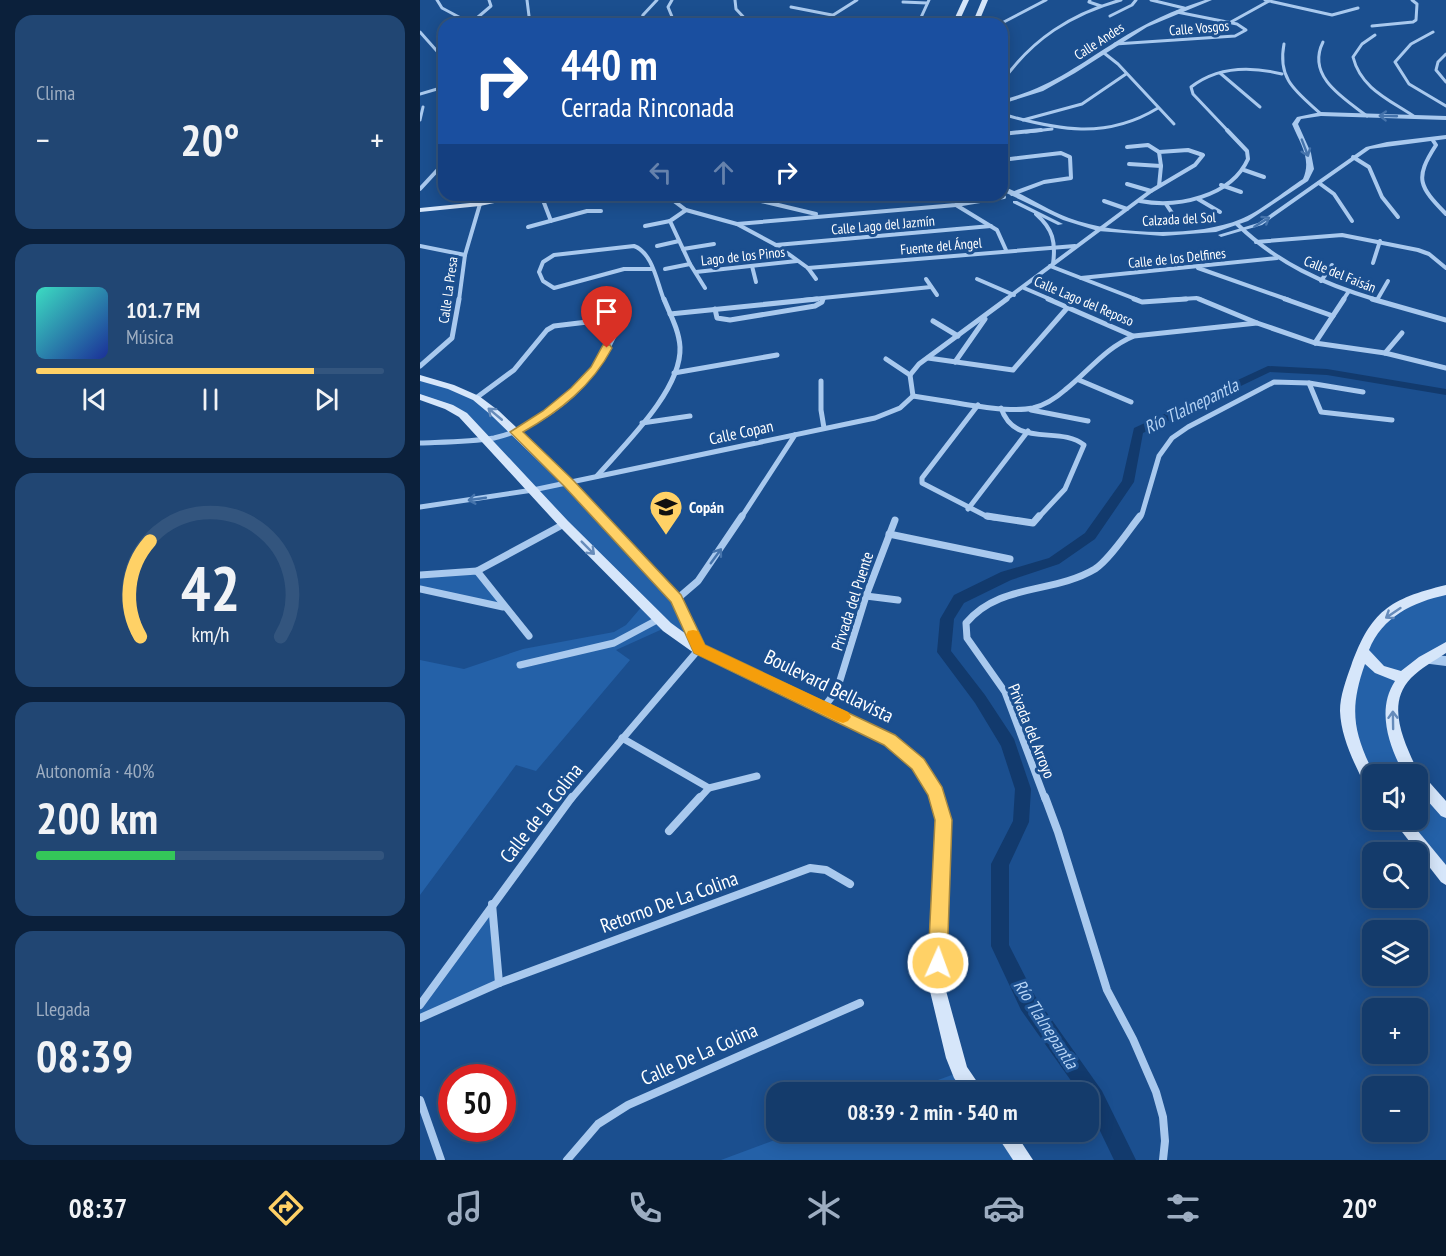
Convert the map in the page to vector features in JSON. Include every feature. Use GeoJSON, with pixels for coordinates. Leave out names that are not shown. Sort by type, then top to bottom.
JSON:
{"type":"FeatureCollection","features":[{"type":"Feature","properties":{"kind":"main road"},"geometry":{"type":"LineString","coordinates":[[958,18],[966,0]]}},
{"type":"Feature","properties":{"kind":"main road"},"geometry":{"type":"LineString","coordinates":[[978,18],[985,0]]}},
{"type":"Feature","properties":{"kind":"main road"},"geometry":{"type":"LineString","coordinates":[[420,204],[446,201]]}},
{"type":"Feature","properties":{"kind":"main road"},"geometry":{"type":"LineString","coordinates":[[420,210],[496,201]]}},
{"type":"Feature","properties":{"kind":"main road"},"geometry":{"type":"LineString","coordinates":[[420,378],[451,387],[476,398],[568,483],[676,599],[699,649]]}},
{"type":"Feature","properties":{"kind":"main road","name":"Boulevard Bellavista"},"geometry":{"type":"LineString","coordinates":[[420,397],[449,407],[463,416],[564,524],[659,619],[699,649],[890,740],[918,764],[936,792],[944,820],[937,987],[955,1058],[960,1072],[968,1082]]}},
{"type":"Feature","properties":{"kind":"main road"},"geometry":{"type":"LineString","coordinates":[[1362,764],[1351,736],[1347,708],[1363,650],[1374,627],[1388,615],[1422,596],[1446,590]]}},
{"type":"Feature","properties":{"kind":"main road"},"geometry":{"type":"LineString","coordinates":[[1407,764],[1392,727],[1397,692],[1404,677],[1446,647]]}},
{"type":"Feature","properties":{"kind":"main road"},"geometry":{"type":"LineString","coordinates":[[1363,650],[1369,662],[1378,670],[1386,675],[1404,677]]}},
{"type":"Feature","properties":{"kind":"main road"},"geometry":{"type":"LineString","coordinates":[[1428,791],[1446,811]]}},
{"type":"Feature","properties":{"kind":"main road"},"geometry":{"type":"LineString","coordinates":[[1408,830],[1446,877]]}},
{"type":"Feature","properties":{"kind":"main road"},"geometry":{"type":"LineString","coordinates":[[1011,1142],[1024,1160]]}},
{"type":"Feature","properties":{"kind":"street"},"geometry":{"type":"LineString","coordinates":[[436,0],[442,8],[460,18]]}},
{"type":"Feature","properties":{"kind":"street"},"geometry":{"type":"LineString","coordinates":[[477,18],[491,6],[489,0]]}},
{"type":"Feature","properties":{"kind":"street"},"geometry":{"type":"LineString","coordinates":[[527,0],[529,18]]}},
{"type":"Feature","properties":{"kind":"street"},"geometry":{"type":"LineString","coordinates":[[643,18],[648,8],[657,0]]}},
{"type":"Feature","properties":{"kind":"street"},"geometry":{"type":"LineString","coordinates":[[672,0],[668,7],[673,18]]}},
{"type":"Feature","properties":{"kind":"street"},"geometry":{"type":"LineString","coordinates":[[735,0],[736,9],[744,18]]}},
{"type":"Feature","properties":{"kind":"street"},"geometry":{"type":"LineString","coordinates":[[828,18],[857,0]]}},
{"type":"Feature","properties":{"kind":"street"},"geometry":{"type":"LineString","coordinates":[[1008,20],[1046,0]]}},
{"type":"Feature","properties":{"kind":"street"},"geometry":{"type":"LineString","coordinates":[[1090,0],[1089,2],[1101,6]]}},
{"type":"Feature","properties":{"kind":"street"},"geometry":{"type":"LineString","coordinates":[[1008,75],[1033,44],[1101,6],[1121,0]]}},
{"type":"Feature","properties":{"kind":"street"},"geometry":{"type":"LineString","coordinates":[[1110,16],[1132,5],[1136,0]]}},
{"type":"Feature","properties":{"kind":"street"},"geometry":{"type":"LineString","coordinates":[[1150,0],[1184,8]]}},
{"type":"Feature","properties":{"kind":"street","name":"Calle Andes"},"geometry":{"type":"LineString","coordinates":[[1008,101],[1026,97],[1050,87],[1136,31],[1184,8],[1210,0]]}},
{"type":"Feature","properties":{"kind":"street"},"geometry":{"type":"LineString","coordinates":[[1265,0],[1332,15],[1358,8]]}},
{"type":"Feature","properties":{"kind":"street"},"geometry":{"type":"LineString","coordinates":[[1372,26],[1413,22],[1416,20],[1417,4],[1412,0]]}},
{"type":"Feature","properties":{"kind":"street"},"geometry":{"type":"LineString","coordinates":[[1230,23],[1269,1]]}},
{"type":"Feature","properties":{"kind":"street"},"geometry":{"type":"LineString","coordinates":[[903,3],[928,2],[921,18]]}},
{"type":"Feature","properties":{"kind":"street"},"geometry":{"type":"LineString","coordinates":[[791,7],[833,15]]}},
{"type":"Feature","properties":{"kind":"street","name":"Calle Vosgos"},"geometry":{"type":"LineString","coordinates":[[1115,44],[1235,36],[1245,32],[1245,28],[1230,23],[1177,12]]}},
{"type":"Feature","properties":{"kind":"street"},"geometry":{"type":"LineString","coordinates":[[420,32],[438,52]]}},
{"type":"Feature","properties":{"kind":"street"},"geometry":{"type":"LineString","coordinates":[[1433,32],[1401,52],[1395,62],[1400,76],[1416,90],[1446,106]]}},
{"type":"Feature","properties":{"kind":"street"},"geometry":{"type":"LineString","coordinates":[[1375,35],[1362,44],[1353,57],[1354,68],[1364,82],[1415,117]]}},
{"type":"Feature","properties":{"kind":"street"},"geometry":{"type":"LineString","coordinates":[[1323,42],[1317,56],[1319,71],[1329,85],[1367,116]]}},
{"type":"Feature","properties":{"kind":"street"},"geometry":{"type":"LineString","coordinates":[[1284,44],[1279,59],[1282,74],[1321,114]]}},
{"type":"Feature","properties":{"kind":"street"},"geometry":{"type":"LineString","coordinates":[[1104,53],[1174,124]]}},
{"type":"Feature","properties":{"kind":"street"},"geometry":{"type":"LineString","coordinates":[[1446,54],[1438,62],[1436,70],[1446,82]]}},
{"type":"Feature","properties":{"kind":"street"},"geometry":{"type":"LineString","coordinates":[[1140,201],[1166,204],[1198,199],[1244,170],[1250,163],[1247,151],[1193,94],[1191,87],[1197,82],[1220,73],[1254,68],[1282,74]]}},
{"type":"Feature","properties":{"kind":"street"},"geometry":{"type":"LineString","coordinates":[[1220,73],[1260,107]]}},
{"type":"Feature","properties":{"kind":"street"},"geometry":{"type":"LineString","coordinates":[[1023,120],[1082,104],[1126,74]]}},
{"type":"Feature","properties":{"kind":"street"},"geometry":{"type":"LineString","coordinates":[[420,94],[438,89]]}},
{"type":"Feature","properties":{"kind":"street"},"geometry":{"type":"LineString","coordinates":[[420,120],[423,107]]}},
{"type":"Feature","properties":{"kind":"street"},"geometry":{"type":"LineString","coordinates":[[1008,133],[1124,124],[1147,116],[1158,108]]}},
{"type":"Feature","properties":{"kind":"street","name":"Calzada del Sol"},"geometry":{"type":"LineString","coordinates":[[1008,196],[1096,231],[1163,234],[1216,230],[1253,217],[1306,180],[1311,169],[1308,153],[1295,124],[1299,118],[1321,114],[1446,118]]}},
{"type":"Feature","properties":{"kind":"street"},"geometry":{"type":"LineString","coordinates":[[1008,116],[1058,129]]}},
{"type":"Feature","properties":{"kind":"street","name":"Calzada del Sol"},"geometry":{"type":"LineString","coordinates":[[1008,196],[1036,214],[1060,224],[1096,231],[1135,238],[1218,236],[1260,224],[1353,157],[1376,146],[1446,137]]}},
{"type":"Feature","properties":{"kind":"street"},"geometry":{"type":"LineString","coordinates":[[1432,139],[1436,145],[1421,167],[1420,177],[1430,197],[1446,214]]}},
{"type":"Feature","properties":{"kind":"street"},"geometry":{"type":"LineString","coordinates":[[910,375],[928,358],[1024,288],[1076,246],[1151,191],[1198,163],[1203,155],[1188,150],[1159,152],[1151,146],[1127,147]]}},
{"type":"Feature","properties":{"kind":"street"},"geometry":{"type":"LineString","coordinates":[[1159,152],[1161,166],[1159,186]]}},
{"type":"Feature","properties":{"kind":"street"},"geometry":{"type":"LineString","coordinates":[[1008,159],[1061,153],[1070,157],[1071,178],[1044,182],[1008,194]]}},
{"type":"Feature","properties":{"kind":"street"},"geometry":{"type":"LineString","coordinates":[[1353,157],[1368,164],[1372,169],[1382,198],[1398,218]]}},
{"type":"Feature","properties":{"kind":"street"},"geometry":{"type":"LineString","coordinates":[[1128,164],[1161,166]]}},
{"type":"Feature","properties":{"kind":"street"},"geometry":{"type":"LineString","coordinates":[[1244,170],[1264,177]]}},
{"type":"Feature","properties":{"kind":"street"},"geometry":{"type":"LineString","coordinates":[[420,189],[436,171]]}},
{"type":"Feature","properties":{"kind":"street"},"geometry":{"type":"LineString","coordinates":[[1319,183],[1334,194],[1352,221]]}},
{"type":"Feature","properties":{"kind":"street"},"geometry":{"type":"LineString","coordinates":[[1127,184],[1151,191]]}},
{"type":"Feature","properties":{"kind":"street"},"geometry":{"type":"LineString","coordinates":[[1221,185],[1241,192]]}},
{"type":"Feature","properties":{"kind":"street"},"geometry":{"type":"LineString","coordinates":[[1198,199],[1220,212]]}},
{"type":"Feature","properties":{"kind":"street"},"geometry":{"type":"LineString","coordinates":[[543,201],[551,221]]}},
{"type":"Feature","properties":{"kind":"street"},"geometry":{"type":"LineString","coordinates":[[674,201],[686,210],[737,224],[776,245],[808,268],[816,279]]}},
{"type":"Feature","properties":{"kind":"street"},"geometry":{"type":"LineString","coordinates":[[761,201],[822,216]]}},
{"type":"Feature","properties":{"kind":"street"},"geometry":{"type":"LineString","coordinates":[[737,224],[956,205],[976,201]]}},
{"type":"Feature","properties":{"kind":"street"},"geometry":{"type":"LineString","coordinates":[[1104,201],[1127,209]]}},
{"type":"Feature","properties":{"kind":"street","name":"Calle La Presa"},"geometry":{"type":"LineString","coordinates":[[420,366],[452,338],[465,255],[480,204]]}},
{"type":"Feature","properties":{"kind":"street"},"geometry":{"type":"LineString","coordinates":[[1166,204],[1174,216]]}},
{"type":"Feature","properties":{"kind":"street"},"geometry":{"type":"LineString","coordinates":[[956,205],[997,230],[1006,250]]}},
{"type":"Feature","properties":{"kind":"street"},"geometry":{"type":"LineString","coordinates":[[645,225],[670,221],[686,210]]}},
{"type":"Feature","properties":{"kind":"street"},"geometry":{"type":"LineString","coordinates":[[528,227],[586,212],[601,211]]}},
{"type":"Feature","properties":{"kind":"street"},"geometry":{"type":"LineString","coordinates":[[1036,214],[1051,229],[1055,237],[1056,246],[1052,265]]}},
{"type":"Feature","properties":{"kind":"street","name":"Lago de los Pinos"},"geometry":{"type":"LineString","coordinates":[[670,221],[696,272],[797,261]]}},
{"type":"Feature","properties":{"kind":"street","name":"Calle del Faisán"},"geometry":{"type":"LineString","coordinates":[[1237,224],[1277,258],[1321,281],[1446,320]]}},
{"type":"Feature","properties":{"kind":"street","name":"Calle Lago del Jazmín"},"geometry":{"type":"LineString","coordinates":[[776,245],[992,226]]}},
{"type":"Feature","properties":{"kind":"street"},"geometry":{"type":"LineString","coordinates":[[1256,242],[1342,235],[1419,250],[1429,254],[1446,268]]}},
{"type":"Feature","properties":{"kind":"street"},"geometry":{"type":"LineString","coordinates":[[657,246],[679,241]]}},
{"type":"Feature","properties":{"kind":"street"},"geometry":{"type":"LineString","coordinates":[[1373,263],[1380,241]]}},
{"type":"Feature","properties":{"kind":"street"},"geometry":{"type":"LineString","coordinates":[[683,249],[714,244]]}},
{"type":"Feature","properties":{"kind":"street"},"geometry":{"type":"LineString","coordinates":[[420,246],[465,255]]}},
{"type":"Feature","properties":{"kind":"street"},"geometry":{"type":"LineString","coordinates":[[596,477],[642,423],[674,373],[680,347],[670,315],[652,268],[645,251],[634,246],[554,255],[542,259],[539,265],[541,279],[545,285],[554,288],[624,269],[652,268]]}},
{"type":"Feature","properties":{"kind":"street","name":"Fuente del Ángel"},"geometry":{"type":"LineString","coordinates":[[808,268],[1076,246]]}},
{"type":"Feature","properties":{"kind":"street","name":"Calle de los Delfines"},"geometry":{"type":"LineString","coordinates":[[1080,278],[1277,258]]}},
{"type":"Feature","properties":{"kind":"street"},"geometry":{"type":"LineString","coordinates":[[665,268],[690,264]]}},
{"type":"Feature","properties":{"kind":"street"},"geometry":{"type":"LineString","coordinates":[[1052,265],[1142,302],[1197,298],[1257,323],[1316,343],[1385,353],[1446,368]]}},
{"type":"Feature","properties":{"kind":"street"},"geometry":{"type":"LineString","coordinates":[[1321,281],[1332,265]]}},
{"type":"Feature","properties":{"kind":"street"},"geometry":{"type":"LineString","coordinates":[[752,266],[756,282]]}},
{"type":"Feature","properties":{"kind":"street"},"geometry":{"type":"LineString","coordinates":[[1194,267],[1333,316]]}},
{"type":"Feature","properties":{"kind":"street"},"geometry":{"type":"LineString","coordinates":[[696,272],[705,288]]}},
{"type":"Feature","properties":{"kind":"street"},"geometry":{"type":"LineString","coordinates":[[926,279],[937,295]]}},
{"type":"Feature","properties":{"kind":"street"},"geometry":{"type":"LineString","coordinates":[[977,279],[1014,295]]}},
{"type":"Feature","properties":{"kind":"street"},"geometry":{"type":"LineString","coordinates":[[1377,300],[1388,282]]}},
{"type":"Feature","properties":{"kind":"street"},"geometry":{"type":"LineString","coordinates":[[670,315],[931,286]]}},
{"type":"Feature","properties":{"kind":"street","name":"Calle Lago del Reposo"},"geometry":{"type":"LineString","coordinates":[[1024,288],[1134,336]]}},
{"type":"Feature","properties":{"kind":"street"},"geometry":{"type":"LineString","coordinates":[[1316,343],[1349,291]]}},
{"type":"Feature","properties":{"kind":"street"},"geometry":{"type":"LineString","coordinates":[[715,309],[717,318],[730,320],[815,306],[822,302],[823,298]]}},
{"type":"Feature","properties":{"kind":"street"},"geometry":{"type":"LineString","coordinates":[[928,358],[1013,370],[1018,368],[1068,308]]}},
{"type":"Feature","properties":{"kind":"street"},"geometry":{"type":"LineString","coordinates":[[955,362],[989,314]]}},
{"type":"Feature","properties":{"kind":"street"},"geometry":{"type":"LineString","coordinates":[[420,443],[486,438],[515,432],[547,413],[574,391],[596,368],[618,327],[617,322],[604,320],[554,326],[547,330],[514,370],[476,398]]}},
{"type":"Feature","properties":{"kind":"street"},"geometry":{"type":"LineString","coordinates":[[933,321],[958,336]]}},
{"type":"Feature","properties":{"kind":"street"},"geometry":{"type":"LineString","coordinates":[[1031,410],[1079,380],[1112,346],[1134,336],[1257,323]]}},
{"type":"Feature","properties":{"kind":"street"},"geometry":{"type":"LineString","coordinates":[[1385,353],[1402,333]]}},
{"type":"Feature","properties":{"kind":"street"},"geometry":{"type":"LineString","coordinates":[[674,373],[777,355]]}},
{"type":"Feature","properties":{"kind":"street"},"geometry":{"type":"LineString","coordinates":[[886,359],[910,375],[913,396],[1031,410],[1088,421]]}},
{"type":"Feature","properties":{"kind":"street"},"geometry":{"type":"LineString","coordinates":[[1079,380],[1131,402]]}},
{"type":"Feature","properties":{"kind":"street"},"geometry":{"type":"LineString","coordinates":[[821,381],[821,410],[824,428]]}},
{"type":"Feature","properties":{"kind":"street","name":"Privada del Arroyo"},"geometry":{"type":"LineString","coordinates":[[1163,1160],[1165,1141],[1163,1117],[1156,1092],[1133,1039],[1107,990],[1058,832],[1005,692],[966,638],[966,623],[976,611],[995,599],[1080,577],[1098,567],[1143,514],[1159,456],[1172,438],[1188,427],[1264,386],[1285,381],[1363,392]]}},
{"type":"Feature","properties":{"kind":"street"},"geometry":{"type":"LineString","coordinates":[[1308,383],[1322,412],[1392,420]]}},
{"type":"Feature","properties":{"kind":"street","name":"Calle Copan"},"geometry":{"type":"LineString","coordinates":[[420,507],[533,490],[795,435],[891,413],[913,396]]}},
{"type":"Feature","properties":{"kind":"street"},"geometry":{"type":"LineString","coordinates":[[978,405],[922,478],[921,483],[926,488],[988,517],[1033,523],[1065,489],[1084,445],[1078,440],[1011,426],[1001,408]]}},
{"type":"Feature","properties":{"kind":"street"},"geometry":{"type":"LineString","coordinates":[[642,423],[690,416]]}},
{"type":"Feature","properties":{"kind":"street"},"geometry":{"type":"LineString","coordinates":[[968,508],[1028,431]]}},
{"type":"Feature","properties":{"kind":"street"},"geometry":{"type":"LineString","coordinates":[[676,599],[698,580],[724,545],[795,435]]}},
{"type":"Feature","properties":{"kind":"street","name":"Privada del Puente"},"geometry":{"type":"LineString","coordinates":[[824,707],[837,690],[866,596],[895,520]]}},
{"type":"Feature","properties":{"kind":"street"},"geometry":{"type":"LineString","coordinates":[[420,575],[477,571],[564,524]]}},
{"type":"Feature","properties":{"kind":"street","name":"Privada del Puente"},"geometry":{"type":"LineString","coordinates":[[890,534],[1010,558]]}},
{"type":"Feature","properties":{"kind":"street"},"geometry":{"type":"LineString","coordinates":[[477,571],[504,608],[529,636]]}},
{"type":"Feature","properties":{"kind":"street"},"geometry":{"type":"LineString","coordinates":[[420,588],[504,608]]}},
{"type":"Feature","properties":{"kind":"street"},"geometry":{"type":"LineString","coordinates":[[866,596],[898,600]]}},
{"type":"Feature","properties":{"kind":"street"},"geometry":{"type":"LineString","coordinates":[[520,665],[614,643],[659,619]]}},
{"type":"Feature","properties":{"kind":"street","name":"Calle de la Colina"},"geometry":{"type":"LineString","coordinates":[[420,1005],[492,903],[574,794],[699,649]]}},
{"type":"Feature","properties":{"kind":"street"},"geometry":{"type":"LineString","coordinates":[[1425,660],[1446,661]]}},
{"type":"Feature","properties":{"kind":"street"},"geometry":{"type":"LineString","coordinates":[[622,738],[709,788]]}},
{"type":"Feature","properties":{"kind":"street"},"geometry":{"type":"LineString","coordinates":[[669,831],[709,788],[758,776]]}},
{"type":"Feature","properties":{"kind":"street","name":"Retorno De La Colina"},"geometry":{"type":"LineString","coordinates":[[420,1018],[499,983],[810,868],[825,869],[850,884]]}},
{"type":"Feature","properties":{"kind":"street"},"geometry":{"type":"LineString","coordinates":[[492,903],[499,983]]}},
{"type":"Feature","properties":{"kind":"street","name":"Calle De La Colina"},"geometry":{"type":"LineString","coordinates":[[567,1160],[598,1124],[628,1105],[860,1003]]}},
{"type":"Feature","properties":{"kind":"street"},"geometry":{"type":"LineString","coordinates":[[420,1100],[441,1160]]}},
{"type":"Feature","properties":{"kind":"shaded area"},"geometry":{"type":"Polygon","coordinates":[[[420,378],[476,398],[515,432],[677,599],[699,649],[667,627],[616,650],[630,660],[536,771],[516,765],[420,895],[420,660],[464,669],[523,649],[614,632],[626,625],[644,604],[463,416],[420,397],[420,378]]]}},
{"type":"Feature","properties":{"kind":"shaded area"},"geometry":{"type":"Polygon","coordinates":[[[477,571],[504,608],[420,589],[420,575],[477,571]]]}},
{"type":"Feature","properties":{"kind":"shaded area"},"geometry":{"type":"Polygon","coordinates":[[[1446,590],[1446,647],[1404,677],[1393,709],[1409,764],[1362,764],[1351,736],[1353,681],[1363,650],[1388,615],[1446,590]]]}},
{"type":"Feature","properties":{"kind":"shaded area"},"geometry":{"type":"Polygon","coordinates":[[[1428,791],[1446,811],[1446,877],[1428,855],[1428,842],[1418,842],[1408,830],[1428,830],[1428,791]]]}},
{"type":"Feature","properties":{"kind":"shaded area"},"geometry":{"type":"Polygon","coordinates":[[[492,903],[499,983],[420,1018],[420,1005],[492,903]]]}},
{"type":"Feature","properties":{"kind":"shaded area"},"geometry":{"type":"Polygon","coordinates":[[[960,1072],[968,1082],[932,1082],[960,1072]]]}},
{"type":"Feature","properties":{"kind":"shaded area"},"geometry":{"type":"Polygon","coordinates":[[[769,1142],[1011,1142],[1024,1160],[721,1160],[769,1142]]]}},
{"type":"Feature","properties":{"kind":"waterway","name":"Río Tlalnepantla"},"geometry":{"type":"LineString","coordinates":[[1125,1160],[1095,1098],[1028,1003],[1000,946],[1000,864],[1021,822],[1023,789],[1008,744],[980,699],[944,652],[947,619],[959,599],[1006,576],[1054,561],[1090,536],[1128,482],[1138,431],[1268,369],[1327,372],[1446,392]]}},
{"type":"Feature","properties":{"kind":"slow traffic"},"geometry":{"type":"LineString","coordinates":[[693,635],[699,649],[843,717]]}},
{"type":"Feature","properties":{"kind":"place","name":"Copán"},"geometry":{"type":"Point","coordinates":[666,536]}},
{"type":"Feature","properties":{"kind":"route"},"geometry":{"type":"LineString","coordinates":[[607,348],[596,368],[574,391],[547,413],[515,432],[568,483],[676,599],[699,649],[890,740],[918,764],[936,792],[944,820],[938,963]]}}]}
